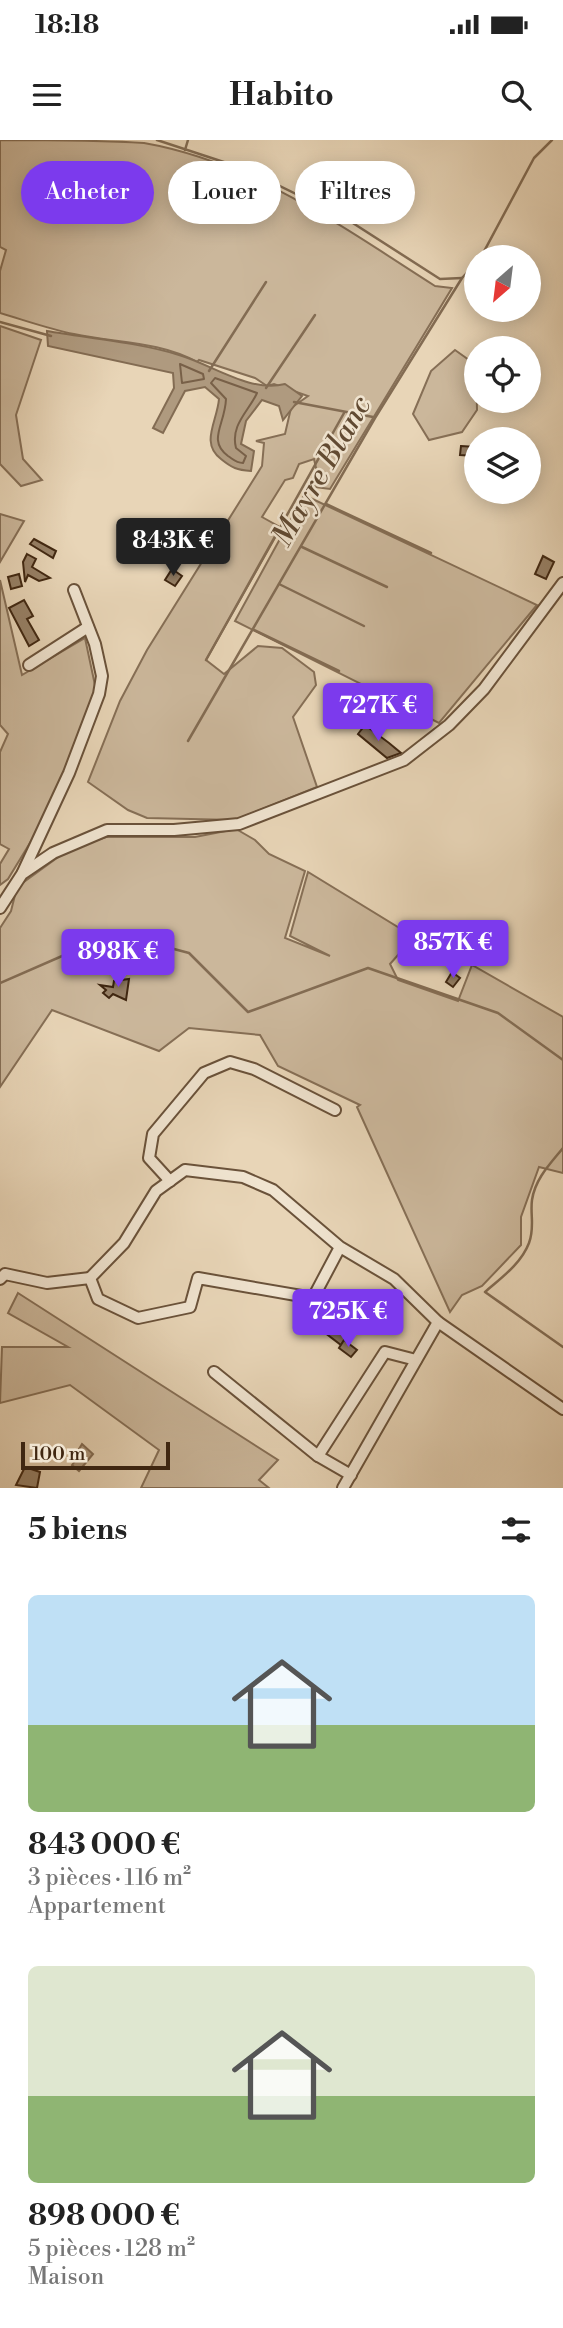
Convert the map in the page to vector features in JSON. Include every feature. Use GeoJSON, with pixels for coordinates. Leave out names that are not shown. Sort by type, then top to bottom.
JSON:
{"type":"FeatureCollection","features":[{"type":"Feature","properties":{"kind":"street"},"geometry":{"type":"LineString","coordinates":[[22,874],[53,853],[107,830],[174,830],[239,824],[404,760],[449,725],[484,690],[563,583]]}},
{"type":"Feature","properties":{"kind":"street"},"geometry":{"type":"LineString","coordinates":[[0,908],[22,874],[69,774],[99,694],[102,676],[74,590]]}},
{"type":"Feature","properties":{"kind":"street"},"geometry":{"type":"LineString","coordinates":[[29,665],[88,627]]}},
{"type":"Feature","properties":{"kind":"street"},"geometry":{"type":"LineString","coordinates":[[170,1181],[149,1158],[153,1134],[204,1073],[230,1062],[254,1069],[335,1110]]}},
{"type":"Feature","properties":{"kind":"street"},"geometry":{"type":"LineString","coordinates":[[0,1279],[5,1275],[47,1283],[90,1278],[124,1243],[156,1191],[185,1170],[243,1177],[273,1190],[340,1247],[394,1279],[438,1322],[563,1409]]}},
{"type":"Feature","properties":{"kind":"street"},"geometry":{"type":"LineString","coordinates":[[90,1278],[99,1299],[138,1318],[190,1307],[198,1278],[313,1298],[340,1247]]}},
{"type":"Feature","properties":{"kind":"street"},"geometry":{"type":"LineString","coordinates":[[343,1488],[438,1322]]}},
{"type":"Feature","properties":{"kind":"street"},"geometry":{"type":"LineString","coordinates":[[318,1456],[385,1353],[416,1360]]}},
{"type":"Feature","properties":{"kind":"street"},"geometry":{"type":"LineString","coordinates":[[214,1372],[318,1456],[351,1475]]}},
{"type":"Feature","properties":{"kind":"shaded area"},"geometry":{"type":"Polygon","coordinates":[[[0,140],[144,143],[211,161],[168,161],[168,224],[281,224],[281,192],[295,199],[295,224],[338,224],[435,286],[452,288],[330,489],[314,487],[317,472],[314,459],[299,464],[293,478],[285,480],[262,517],[278,526],[276,536],[206,660],[224,674],[258,646],[282,648],[314,672],[316,685],[293,717],[317,787],[235,820],[147,818],[128,810],[88,782],[120,701],[147,650],[262,466],[264,443],[256,441],[285,434],[291,408],[308,396],[274,384],[267,386],[255,378],[199,360],[197,362],[168,350],[65,332],[0,313],[0,271],[6,250],[0,247],[0,140]]]}},
{"type":"Feature","properties":{"kind":"shaded area"},"geometry":{"type":"Polygon","coordinates":[[[0,326],[41,340],[16,415],[23,459],[42,480],[21,486],[0,464],[0,326]]]}},
{"type":"Feature","properties":{"kind":"shaded area"},"geometry":{"type":"Polygon","coordinates":[[[455,350],[464,356],[464,413],[475,413],[462,432],[429,440],[413,414],[431,371],[455,350]]]}},
{"type":"Feature","properties":{"kind":"shaded area"},"geometry":{"type":"Polygon","coordinates":[[[304,495],[537,605],[439,723],[235,621],[304,495]]]}},
{"type":"Feature","properties":{"kind":"shaded area"},"geometry":{"type":"Polygon","coordinates":[[[0,514],[24,521],[0,562],[0,514]]]}},
{"type":"Feature","properties":{"kind":"shaded area"},"geometry":{"type":"Polygon","coordinates":[[[0,580],[22,675],[85,638],[96,690],[47,815],[8,879],[0,885],[0,864],[9,849],[0,844],[0,752],[8,734],[0,725],[0,580]]]}},
{"type":"Feature","properties":{"kind":"shaded area"},"geometry":{"type":"Polygon","coordinates":[[[236,829],[255,840],[269,854],[305,871],[285,938],[330,956],[290,936],[308,872],[414,937],[390,964],[398,980],[458,1001],[472,965],[563,1017],[563,1173],[539,1167],[521,1217],[521,1245],[482,1286],[462,1295],[450,1312],[357,1107],[360,1105],[278,1066],[260,1035],[189,1028],[159,1051],[52,1010],[0,1087],[0,928],[11,911],[17,887],[68,850],[106,837],[195,837],[236,829]]]}},
{"type":"Feature","properties":{"kind":"shaded area"},"geometry":{"type":"Polygon","coordinates":[[[18,1293],[278,1460],[259,1480],[269,1488],[141,1488],[159,1450],[70,1385],[0,1403],[2,1347],[68,1347],[8,1313],[18,1293]]]}},
{"type":"Feature","properties":{"kind":"water"},"geometry":{"type":"Polygon","coordinates":[[[47,331],[164,351],[258,385],[285,384],[302,396],[283,420],[279,406],[262,400],[246,421],[241,444],[254,451],[251,471],[238,469],[221,459],[212,446],[211,432],[219,399],[205,387],[185,391],[163,433],[153,428],[174,388],[173,373],[48,346],[47,331]]]}},
{"type":"Feature","properties":{"kind":"water"},"geometry":{"type":"Polygon","coordinates":[[[82,1444],[93,1454],[79,1471],[72,1465],[80,1455],[82,1444]]]}},
{"type":"Feature","properties":{"kind":"building"},"geometry":{"type":"Polygon","coordinates":[[[461,446],[464,446],[464,455],[460,455],[461,446]]]}},
{"type":"Feature","properties":{"kind":"building"},"geometry":{"type":"Polygon","coordinates":[[[34,539],[56,551],[53,558],[30,544],[34,539]]]}},
{"type":"Feature","properties":{"kind":"building"},"geometry":{"type":"Polygon","coordinates":[[[27,554],[36,559],[32,567],[50,578],[39,581],[28,575],[25,582],[23,562],[27,554]]]}},
{"type":"Feature","properties":{"kind":"building"},"geometry":{"type":"Polygon","coordinates":[[[543,556],[554,562],[546,579],[535,574],[543,556]]]}},
{"type":"Feature","properties":{"kind":"building"},"geometry":{"type":"Polygon","coordinates":[[[172,569],[182,576],[175,586],[165,580],[172,569]]]}},
{"type":"Feature","properties":{"kind":"building"},"geometry":{"type":"Polygon","coordinates":[[[19,574],[22,586],[11,589],[8,577],[19,574]]]}},
{"type":"Feature","properties":{"kind":"building"},"geometry":{"type":"Polygon","coordinates":[[[24,600],[33,616],[27,619],[39,640],[29,646],[9,608],[24,600]]]}},
{"type":"Feature","properties":{"kind":"building"},"geometry":{"type":"Polygon","coordinates":[[[365,725],[401,753],[387,758],[358,734],[365,725]]]}},
{"type":"Feature","properties":{"kind":"building"},"geometry":{"type":"Polygon","coordinates":[[[452,972],[460,978],[453,987],[446,982],[452,972]]]}},
{"type":"Feature","properties":{"kind":"building"},"geometry":{"type":"Polygon","coordinates":[[[129,979],[126,1000],[113,994],[109,998],[100,985],[113,987],[114,981],[129,979]]]}},
{"type":"Feature","properties":{"kind":"building"},"geometry":{"type":"Polygon","coordinates":[[[326,1321],[347,1337],[341,1345],[320,1329],[326,1321]]]}},
{"type":"Feature","properties":{"kind":"building"},"geometry":{"type":"Polygon","coordinates":[[[344,1340],[357,1350],[351,1357],[339,1348],[344,1340]]]}},
{"type":"Feature","properties":{"kind":"building"},"geometry":{"type":"Polygon","coordinates":[[[25,1467],[40,1472],[37,1488],[16,1485],[25,1467]]]}},
{"type":"Feature","properties":{"kind":"waterway"},"geometry":{"type":"LineString","coordinates":[[157,140],[245,169],[345,218],[440,279],[462,278]]}},
{"type":"Feature","properties":{"kind":"waterway"},"geometry":{"type":"LineString","coordinates":[[185,150],[188,140]]}},
{"type":"Feature","properties":{"kind":"waterway","name":"Mayre Blanc"},"geometry":{"type":"LineString","coordinates":[[487,245],[534,158],[552,140]]}},
{"type":"Feature","properties":{"kind":"waterway","name":"Mayre Blanc"},"geometry":{"type":"LineString","coordinates":[[188,741],[375,418],[464,276]]}},
{"type":"Feature","properties":{"kind":"waterway"},"geometry":{"type":"LineString","coordinates":[[209,371],[266,282]]}},
{"type":"Feature","properties":{"kind":"waterway"},"geometry":{"type":"LineString","coordinates":[[266,388],[315,315]]}},
{"type":"Feature","properties":{"kind":"waterway"},"geometry":{"type":"LineString","coordinates":[[0,322],[51,336]]}},
{"type":"Feature","properties":{"kind":"waterway"},"geometry":{"type":"LineString","coordinates":[[294,402],[373,417]]}},
{"type":"Feature","properties":{"kind":"waterway"},"geometry":{"type":"LineString","coordinates":[[206,660],[344,413]]}},
{"type":"Feature","properties":{"kind":"waterway"},"geometry":{"type":"LineString","coordinates":[[326,504],[431,553]]}},
{"type":"Feature","properties":{"kind":"waterway"},"geometry":{"type":"LineString","coordinates":[[302,547],[387,587]]}},
{"type":"Feature","properties":{"kind":"waterway"},"geometry":{"type":"LineString","coordinates":[[279,584],[364,626]]}},
{"type":"Feature","properties":{"kind":"waterway"},"geometry":{"type":"LineString","coordinates":[[254,630],[339,671]]}},
{"type":"Feature","properties":{"kind":"waterway"},"geometry":{"type":"LineString","coordinates":[[82,947],[114,933],[189,953],[248,1012],[368,968],[498,1013],[563,1060]]}},
{"type":"Feature","properties":{"kind":"waterway"},"geometry":{"type":"LineString","coordinates":[[0,983],[69,953]]}},
{"type":"Feature","properties":{"kind":"waterway"},"geometry":{"type":"LineString","coordinates":[[563,1148],[536,1185],[532,1205],[532,1232],[525,1251],[510,1270],[485,1292],[563,1347]]}}]}
